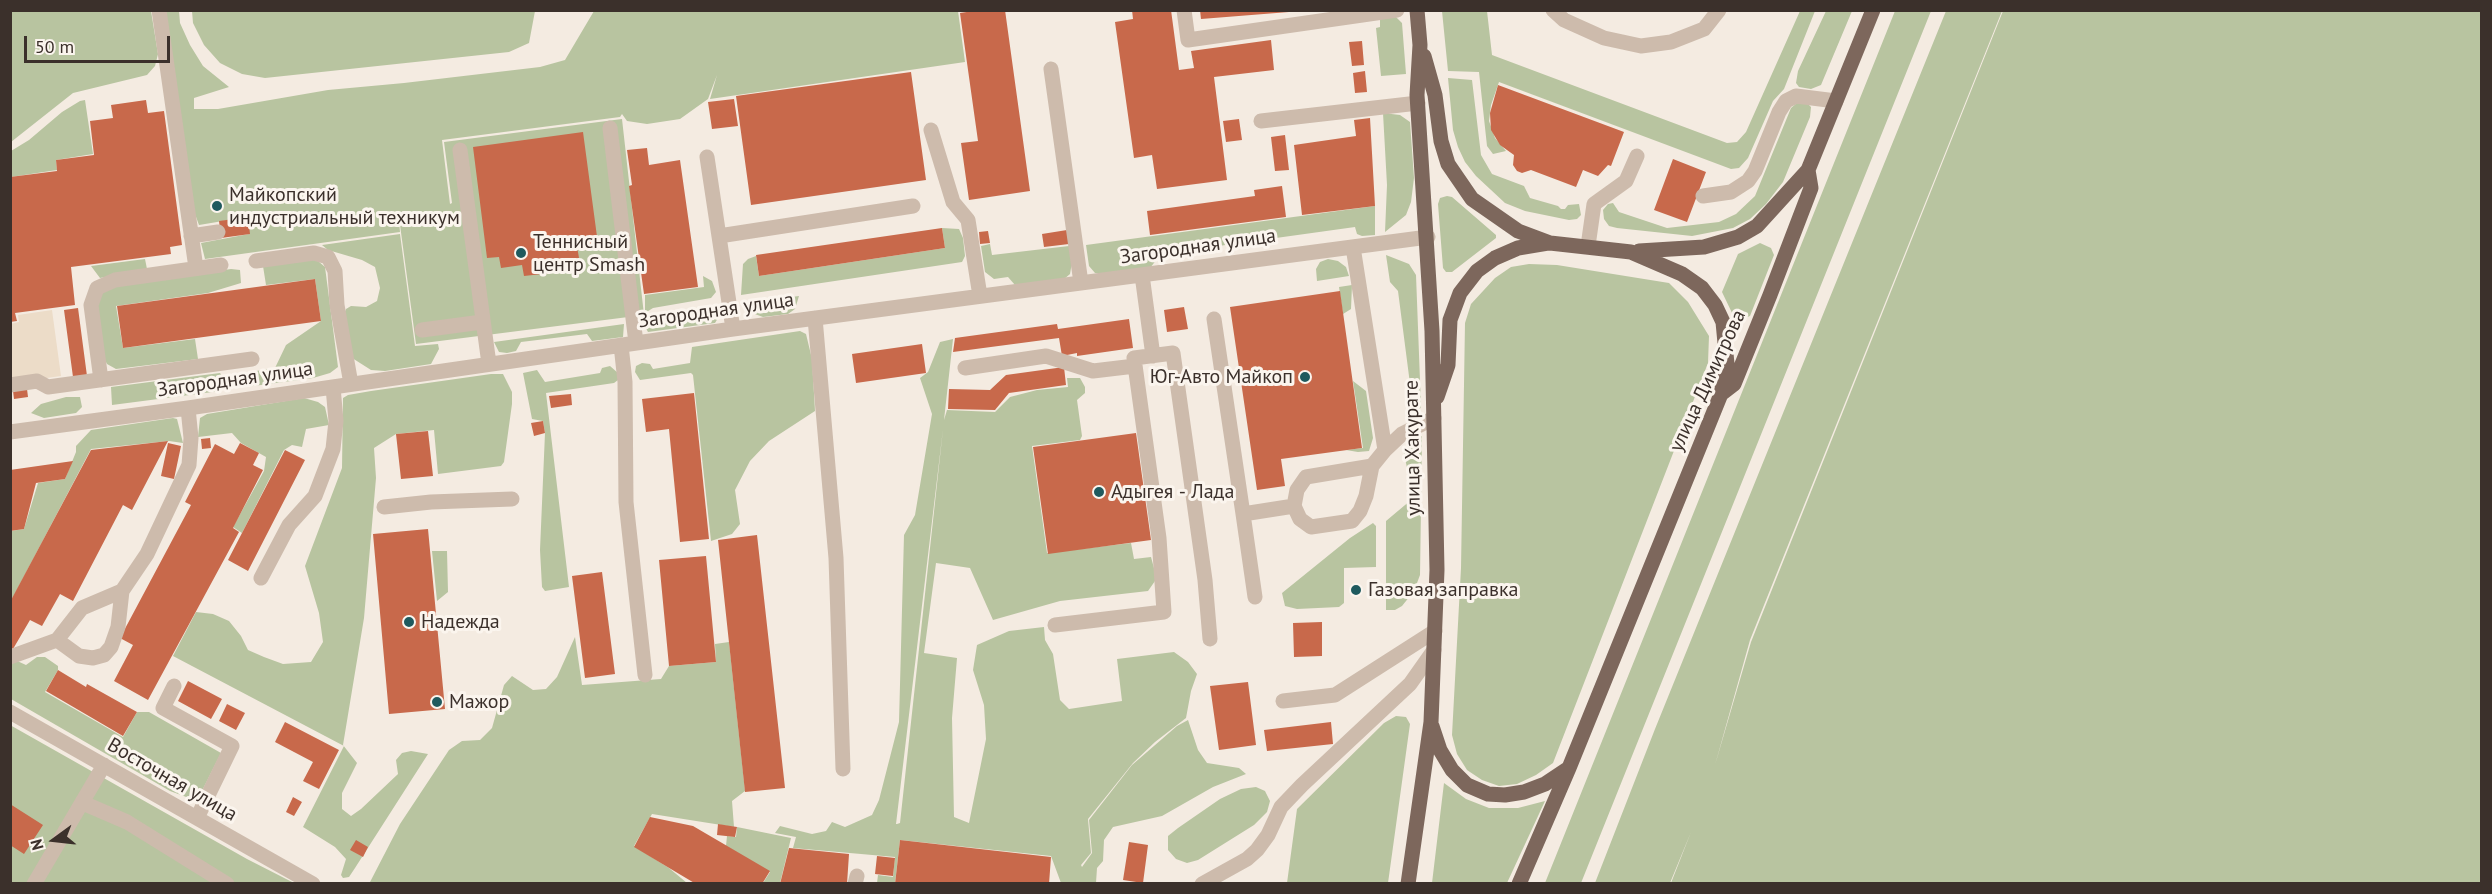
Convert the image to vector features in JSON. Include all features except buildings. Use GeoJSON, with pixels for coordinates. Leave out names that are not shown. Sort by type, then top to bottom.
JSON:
{"type":"FeatureCollection","features":[{"type":"Feature","properties":{"kind":"main road","name":"улица Хакурате"},"geometry":{"type":"LineString","coordinates":[[1408,884],[1431,722],[1437,570],[1428,237],[1418,103],[1420,45],[1417,10]]}},
{"type":"Feature","properties":{"kind":"main road","name":"улица Димитрова"},"geometry":{"type":"LineString","coordinates":[[1519,884],[1569,768],[1721,394],[1734,384],[1811,188],[1808,170],[1873,10]]}},
{"type":"Feature","properties":{"kind":"main road"},"geometry":{"type":"LineString","coordinates":[[1420,45],[1435,95],[1441,141],[1448,164],[1472,199],[1487,211],[1518,231],[1550,243]]}},
{"type":"Feature","properties":{"kind":"main road"},"geometry":{"type":"LineString","coordinates":[[1434,414],[1448,365],[1450,320],[1460,293],[1477,271],[1495,258],[1518,248],[1550,243],[1631,252],[1704,247],[1738,237],[1757,225],[1808,170]]}},
{"type":"Feature","properties":{"kind":"main road"},"geometry":{"type":"LineString","coordinates":[[1631,252],[1682,274],[1702,288],[1716,305],[1723,322],[1727,352],[1721,394]]}},
{"type":"Feature","properties":{"kind":"main road"},"geometry":{"type":"LineString","coordinates":[[1431,722],[1440,750],[1452,770],[1467,784],[1488,794],[1505,795],[1524,792],[1545,784],[1569,768]]}},
{"type":"Feature","properties":{"kind":"street"},"geometry":{"type":"LineString","coordinates":[[159,10],[196,268]]}},
{"type":"Feature","properties":{"kind":"street"},"geometry":{"type":"LineString","coordinates":[[1184,10],[1188,40],[1397,10]]}},
{"type":"Feature","properties":{"kind":"street"},"geometry":{"type":"LineString","coordinates":[[1553,10],[1564,20],[1604,39],[1641,46],[1671,42],[1704,29],[1719,10]]}},
{"type":"Feature","properties":{"kind":"street"},"geometry":{"type":"LineString","coordinates":[[1051,69],[1081,283]]}},
{"type":"Feature","properties":{"kind":"street"},"geometry":{"type":"LineString","coordinates":[[1703,196],[1731,192],[1748,181],[1755,171],[1779,112],[1786,101],[1796,96],[1836,101]]}},
{"type":"Feature","properties":{"kind":"street"},"geometry":{"type":"LineString","coordinates":[[1261,121],[1418,103]]}},
{"type":"Feature","properties":{"kind":"street"},"geometry":{"type":"LineString","coordinates":[[610,129],[628,344],[625,382],[626,502],[645,675]]}},
{"type":"Feature","properties":{"kind":"street"},"geometry":{"type":"LineString","coordinates":[[931,130],[953,202],[968,220],[980,296]]}},
{"type":"Feature","properties":{"kind":"street"},"geometry":{"type":"LineString","coordinates":[[459,150],[489,364]]}},
{"type":"Feature","properties":{"kind":"street"},"geometry":{"type":"LineString","coordinates":[[1588,246],[1594,204],[1626,181],[1637,156]]}},
{"type":"Feature","properties":{"kind":"street"},"geometry":{"type":"LineString","coordinates":[[707,157],[733,329]]}},
{"type":"Feature","properties":{"kind":"street"},"geometry":{"type":"LineString","coordinates":[[719,236],[913,206]]}},
{"type":"Feature","properties":{"kind":"street"},"geometry":{"type":"LineString","coordinates":[[191,236],[218,232]]}},
{"type":"Feature","properties":{"kind":"street","name":"Загородная улица"},"geometry":{"type":"LineString","coordinates":[[11,427],[188,408],[733,329],[1428,237]]}},
{"type":"Feature","properties":{"kind":"street"},"geometry":{"type":"LineString","coordinates":[[1353,247],[1385,450]]}},
{"type":"Feature","properties":{"kind":"street"},"geometry":{"type":"LineString","coordinates":[[256,261],[314,253],[328,257],[335,271],[337,306],[351,384]]}},
{"type":"Feature","properties":{"kind":"street"},"geometry":{"type":"LineString","coordinates":[[101,380],[91,305],[97,288],[115,280],[221,265]]}},
{"type":"Feature","properties":{"kind":"street"},"geometry":{"type":"LineString","coordinates":[[1142,275],[1153,356]]}},
{"type":"Feature","properties":{"kind":"street"},"geometry":{"type":"LineString","coordinates":[[815,318],[836,558],[843,769]]}},
{"type":"Feature","properties":{"kind":"street"},"geometry":{"type":"LineString","coordinates":[[1214,319],[1255,597]]}},
{"type":"Feature","properties":{"kind":"street"},"geometry":{"type":"LineString","coordinates":[[422,330],[482,322]]}},
{"type":"Feature","properties":{"kind":"street"},"geometry":{"type":"LineString","coordinates":[[1055,625],[1164,612],[1158,538],[1134,358],[1173,353],[1205,580],[1210,639]]}},
{"type":"Feature","properties":{"kind":"street"},"geometry":{"type":"LineString","coordinates":[[965,368],[1046,356],[1093,371],[1135,366]]}},
{"type":"Feature","properties":{"kind":"street"},"geometry":{"type":"LineString","coordinates":[[10,385],[37,381],[48,387],[252,359]]}},
{"type":"Feature","properties":{"kind":"street"},"geometry":{"type":"LineString","coordinates":[[261,578],[290,525],[315,496],[333,449],[336,420],[333,387]]}},
{"type":"Feature","properties":{"kind":"street"},"geometry":{"type":"LineString","coordinates":[[57,640],[79,657],[93,658],[104,655],[111,647],[118,627],[122,591],[147,554],[189,465],[191,438],[188,408]]}},
{"type":"Feature","properties":{"kind":"street"},"geometry":{"type":"LineString","coordinates":[[1372,466],[1306,477],[1297,490],[1294,506],[1300,519],[1311,527],[1352,521],[1360,511],[1366,496],[1372,466],[1402,434],[1434,414]]}},
{"type":"Feature","properties":{"kind":"street"},"geometry":{"type":"LineString","coordinates":[[384,507],[431,502],[512,499]]}},
{"type":"Feature","properties":{"kind":"street"},"geometry":{"type":"LineString","coordinates":[[1242,514],[1294,506]]}},
{"type":"Feature","properties":{"kind":"street"},"geometry":{"type":"LineString","coordinates":[[10,657],[57,640],[82,608],[122,591]]}},
{"type":"Feature","properties":{"kind":"street"},"geometry":{"type":"LineString","coordinates":[[1283,701],[1335,695],[1435,631]]}},
{"type":"Feature","properties":{"kind":"street"},"geometry":{"type":"LineString","coordinates":[[1202,884],[1247,859],[1257,850],[1268,835],[1281,807],[1410,684],[1434,650]]}},
{"type":"Feature","properties":{"kind":"street"},"geometry":{"type":"LineString","coordinates":[[174,686],[163,708],[232,746],[197,818]]}},
{"type":"Feature","properties":{"kind":"street","name":"Восточная улица"},"geometry":{"type":"LineString","coordinates":[[10,712],[313,884]]}},
{"type":"Feature","properties":{"kind":"street"},"geometry":{"type":"LineString","coordinates":[[34,884],[104,765]]}},
{"type":"Feature","properties":{"kind":"street"},"geometry":{"type":"LineString","coordinates":[[82,803],[127,822],[227,884]]}},
{"type":"Feature","properties":{"kind":"green space"},"geometry":{"type":"Polygon","coordinates":[[[192,10],[535,11],[529,43],[509,52],[265,78],[242,74],[220,63],[204,45],[193,23],[192,10]]]}},
{"type":"Feature","properties":{"kind":"green space"},"geometry":{"type":"Polygon","coordinates":[[[11,11],[151,11],[158,54],[155,66],[147,75],[73,93],[11,142],[11,11]]]}},
{"type":"Feature","properties":{"kind":"green space"},"geometry":{"type":"Polygon","coordinates":[[[163,11],[179,11],[180,23],[203,66],[229,87],[194,98],[194,109],[218,109],[328,90],[540,67],[565,60],[594,11],[958,11],[965,62],[710,99],[717,75],[708,99],[680,119],[647,124],[627,121],[622,114],[620,117],[442,140],[450,204],[452,203],[444,142],[622,119],[644,315],[416,344],[398,210],[400,232],[205,259],[201,243],[249,234],[247,217],[199,225],[192,206],[163,11]]]}},
{"type":"Feature","properties":{"kind":"green space"},"geometry":{"type":"Polygon","coordinates":[[[1442,11],[1487,11],[1492,55],[1727,143],[1737,142],[1746,132],[1800,11],[1815,11],[1784,89],[1773,101],[1748,158],[1739,168],[1731,169],[1499,82],[1491,105],[1489,121],[1495,138],[1506,151],[1493,154],[1487,146],[1479,72],[1448,71],[1442,11]]]}},
{"type":"Feature","properties":{"kind":"green space"},"geometry":{"type":"Polygon","coordinates":[[[1826,11],[1852,11],[1821,85],[1811,89],[1799,87],[1796,83],[1798,71],[1826,11]]]}},
{"type":"Feature","properties":{"kind":"green space"},"geometry":{"type":"Polygon","coordinates":[[[1895,11],[1931,11],[1581,883],[1545,883],[1895,11]]]}},
{"type":"Feature","properties":{"kind":"green space"},"geometry":{"type":"Polygon","coordinates":[[[1946,11],[2002,11],[1750,640],[1715,765],[1751,642],[2003,11],[2481,11],[2481,883],[1671,883],[1691,832],[1670,883],[1595,883],[1655,729],[1946,11]]]}},
{"type":"Feature","properties":{"kind":"green space"},"geometry":{"type":"Polygon","coordinates":[[[1396,17],[1402,23],[1406,74],[1381,76],[1376,28],[1380,27],[1380,18],[1396,17]]]}},
{"type":"Feature","properties":{"kind":"green space"},"geometry":{"type":"Polygon","coordinates":[[[1448,78],[1472,80],[1481,155],[1492,174],[1524,186],[1530,198],[1558,206],[1561,209],[1565,209],[1568,205],[1579,204],[1581,215],[1577,219],[1569,220],[1525,211],[1505,203],[1476,176],[1465,162],[1453,130],[1448,78]]]}},
{"type":"Feature","properties":{"kind":"green space"},"geometry":{"type":"Polygon","coordinates":[[[85,100],[93,154],[56,160],[57,170],[11,177],[11,151],[29,140],[62,112],[85,100]]]}},
{"type":"Feature","properties":{"kind":"green space"},"geometry":{"type":"Polygon","coordinates":[[[1798,102],[1806,102],[1811,107],[1810,117],[1783,182],[1766,204],[1750,219],[1733,228],[1692,236],[1617,228],[1609,226],[1604,219],[1603,210],[1608,204],[1613,203],[1619,212],[1667,228],[1719,222],[1736,214],[1755,196],[1791,108],[1798,102]]]}},
{"type":"Feature","properties":{"kind":"green space"},"geometry":{"type":"Polygon","coordinates":[[[1383,113],[1400,115],[1410,122],[1414,178],[1411,202],[1406,215],[1385,232],[1387,185],[1383,113]]]}},
{"type":"Feature","properties":{"kind":"green space"},"geometry":{"type":"Polygon","coordinates":[[[1452,197],[1496,235],[1496,238],[1452,272],[1446,272],[1443,268],[1438,204],[1440,198],[1452,197]]]}},
{"type":"Feature","properties":{"kind":"green space"},"geometry":{"type":"Polygon","coordinates":[[[1375,206],[1375,235],[1357,234],[1355,227],[1161,254],[1150,268],[1104,274],[1095,273],[1089,266],[1086,245],[1375,206]]]}},
{"type":"Feature","properties":{"kind":"green space"},"geometry":{"type":"Polygon","coordinates":[[[942,228],[959,229],[963,238],[965,256],[962,262],[741,295],[743,264],[756,256],[759,276],[945,248],[942,228]]]}},
{"type":"Feature","properties":{"kind":"green space"},"geometry":{"type":"Polygon","coordinates":[[[400,234],[415,346],[438,344],[439,349],[431,364],[385,371],[371,370],[349,356],[343,317],[346,309],[351,306],[366,307],[377,301],[380,288],[375,267],[362,260],[328,250],[322,245],[400,234]]]}},
{"type":"Feature","properties":{"kind":"green space"},"geometry":{"type":"Polygon","coordinates":[[[1760,243],[1771,248],[1774,255],[1750,316],[1739,320],[1733,315],[1722,292],[1738,254],[1760,243]]]}},
{"type":"Feature","properties":{"kind":"green space"},"geometry":{"type":"Polygon","coordinates":[[[990,244],[992,255],[1069,246],[1072,262],[1070,274],[1063,280],[1015,285],[1008,277],[994,279],[985,272],[981,246],[990,244]]]}},
{"type":"Feature","properties":{"kind":"green space"},"geometry":{"type":"Polygon","coordinates":[[[1386,255],[1409,264],[1416,275],[1421,407],[1412,421],[1413,407],[1398,291],[1390,282],[1386,255]]]}},
{"type":"Feature","properties":{"kind":"green space"},"geometry":{"type":"Polygon","coordinates":[[[145,259],[147,269],[100,278],[91,266],[145,259]]]}},
{"type":"Feature","properties":{"kind":"green space"},"geometry":{"type":"Polygon","coordinates":[[[308,259],[318,261],[325,267],[338,367],[330,373],[313,378],[246,387],[250,372],[275,368],[286,345],[321,321],[315,279],[266,285],[263,266],[308,259]]]}},
{"type":"Feature","properties":{"kind":"green space"},"geometry":{"type":"Polygon","coordinates":[[[1328,259],[1338,261],[1346,267],[1349,276],[1317,281],[1316,269],[1320,262],[1328,259]]]}},
{"type":"Feature","properties":{"kind":"green space"},"geometry":{"type":"Polygon","coordinates":[[[1529,264],[1557,265],[1669,283],[1688,302],[1709,336],[1708,363],[1553,763],[1517,784],[1499,786],[1482,780],[1467,770],[1457,754],[1452,735],[1461,568],[1465,323],[1471,304],[1495,278],[1511,267],[1529,264]]]}},
{"type":"Feature","properties":{"kind":"green space"},"geometry":{"type":"Polygon","coordinates":[[[231,269],[240,270],[241,283],[208,293],[116,306],[123,348],[195,339],[198,359],[116,369],[107,364],[102,354],[96,302],[107,287],[231,269]]]}},
{"type":"Feature","properties":{"kind":"green space"},"geometry":{"type":"Polygon","coordinates":[[[703,276],[712,281],[716,292],[711,298],[653,308],[645,313],[645,295],[704,287],[703,276]]]}},
{"type":"Feature","properties":{"kind":"green space"},"geometry":{"type":"Polygon","coordinates":[[[1352,285],[1351,309],[1343,314],[1339,287],[1352,285]]]}},
{"type":"Feature","properties":{"kind":"green space"},"geometry":{"type":"Polygon","coordinates":[[[799,296],[795,309],[788,314],[763,317],[752,313],[744,303],[799,296]]]}},
{"type":"Feature","properties":{"kind":"green space"},"geometry":{"type":"Polygon","coordinates":[[[709,307],[717,311],[718,318],[715,323],[648,332],[643,323],[656,315],[709,307]]]}},
{"type":"Feature","properties":{"kind":"green space"},"geometry":{"type":"Polygon","coordinates":[[[624,324],[623,337],[592,341],[587,334],[521,342],[516,351],[507,353],[499,352],[494,342],[624,324]]]}},
{"type":"Feature","properties":{"kind":"green space"},"geometry":{"type":"Polygon","coordinates":[[[800,331],[806,334],[812,359],[815,411],[769,441],[750,461],[735,490],[740,524],[732,534],[711,541],[693,375],[691,373],[640,380],[635,372],[636,366],[642,363],[650,364],[653,369],[690,363],[692,347],[800,331]]]}},
{"type":"Feature","properties":{"kind":"green space"},"geometry":{"type":"Polygon","coordinates":[[[953,339],[944,420],[947,410],[995,412],[1010,397],[1037,390],[1068,387],[1067,378],[1080,378],[1085,387],[1085,393],[1077,400],[1082,436],[1080,440],[1032,446],[1047,553],[1131,543],[1134,559],[1151,557],[1155,572],[1155,581],[1148,591],[1060,601],[993,620],[970,568],[936,563],[924,653],[957,658],[952,718],[954,817],[969,823],[986,739],[984,705],[973,670],[977,645],[1009,631],[1044,627],[1045,640],[1053,654],[1060,700],[1069,709],[1122,701],[1117,659],[1174,652],[1188,662],[1197,674],[1186,718],[1133,763],[1088,819],[1091,853],[1081,865],[1082,867],[1092,853],[1089,820],[1132,765],[1177,726],[1188,720],[1198,750],[1207,763],[1239,768],[1246,774],[1213,787],[1162,816],[1113,827],[1104,840],[1103,861],[1097,868],[1096,883],[1061,883],[1051,856],[900,840],[895,883],[877,883],[878,875],[893,877],[895,857],[793,848],[796,837],[775,833],[780,826],[812,834],[826,831],[832,822],[845,827],[872,815],[879,800],[899,722],[904,535],[915,515],[932,414],[920,378],[928,372],[940,342],[953,339]],[[943,429],[896,824],[900,823],[943,429]]]}},
{"type":"Feature","properties":{"kind":"green space"},"geometry":{"type":"Polygon","coordinates":[[[610,366],[618,373],[618,380],[614,383],[546,393],[569,587],[545,591],[542,587],[540,550],[545,433],[543,421],[532,419],[523,373],[537,370],[545,382],[600,373],[602,368],[610,366]]]}},
{"type":"Feature","properties":{"kind":"green space"},"geometry":{"type":"Polygon","coordinates":[[[220,373],[224,379],[224,387],[220,391],[112,405],[111,387],[220,373]]]}},
{"type":"Feature","properties":{"kind":"green space"},"geometry":{"type":"Polygon","coordinates":[[[503,374],[512,392],[512,404],[504,462],[501,466],[438,474],[434,430],[396,434],[374,448],[376,478],[364,618],[344,746],[173,656],[196,612],[213,614],[229,621],[241,636],[248,650],[264,657],[283,664],[311,662],[323,642],[319,613],[305,566],[342,468],[343,398],[371,391],[503,374]]]}},
{"type":"Feature","properties":{"kind":"green space"},"geometry":{"type":"Polygon","coordinates":[[[1353,381],[1366,391],[1373,438],[1369,451],[1346,450],[1363,448],[1353,381]]]}},
{"type":"Feature","properties":{"kind":"green space"},"geometry":{"type":"Polygon","coordinates":[[[66,397],[80,397],[82,407],[76,413],[44,418],[31,413],[41,404],[66,397]]]}},
{"type":"Feature","properties":{"kind":"green space"},"geometry":{"type":"Polygon","coordinates":[[[304,398],[318,402],[325,407],[329,425],[306,429],[302,447],[292,445],[284,450],[242,533],[233,527],[264,471],[266,457],[241,443],[232,433],[198,437],[200,418],[207,414],[304,398]]]}},
{"type":"Feature","properties":{"kind":"green space"},"geometry":{"type":"Polygon","coordinates":[[[177,419],[183,443],[169,441],[91,449],[11,601],[11,531],[24,529],[38,483],[65,479],[76,452],[76,446],[91,430],[177,419]]]}},
{"type":"Feature","properties":{"kind":"green space"},"geometry":{"type":"Polygon","coordinates":[[[1422,436],[1420,575],[1414,591],[1402,606],[1395,610],[1386,610],[1386,521],[1411,500],[1412,491],[1403,449],[1414,438],[1422,436]]]}},
{"type":"Feature","properties":{"kind":"green space"},"geometry":{"type":"Polygon","coordinates":[[[1373,523],[1376,526],[1376,567],[1344,568],[1344,603],[1339,607],[1297,609],[1285,606],[1282,593],[1350,538],[1373,523]]]}},
{"type":"Feature","properties":{"kind":"green space"},"geometry":{"type":"Polygon","coordinates":[[[432,551],[447,551],[448,592],[437,601],[432,551]]]}},
{"type":"Feature","properties":{"kind":"green space"},"geometry":{"type":"Polygon","coordinates":[[[575,637],[582,685],[661,679],[669,666],[716,662],[715,644],[729,642],[745,791],[732,801],[734,827],[652,814],[634,846],[669,868],[687,883],[369,884],[400,824],[449,750],[462,741],[480,740],[492,728],[504,685],[512,676],[533,690],[546,689],[557,677],[575,637]]]}},
{"type":"Feature","properties":{"kind":"green space"},"geometry":{"type":"Polygon","coordinates":[[[37,657],[45,657],[58,666],[45,692],[123,737],[137,712],[149,712],[221,753],[197,797],[189,798],[170,791],[11,699],[11,661],[15,660],[26,665],[37,657]]]}},
{"type":"Feature","properties":{"kind":"green space"},"geometry":{"type":"Polygon","coordinates":[[[1396,716],[1406,717],[1410,724],[1388,883],[1287,883],[1297,809],[1384,723],[1396,716]]]}},
{"type":"Feature","properties":{"kind":"green space"},"geometry":{"type":"Polygon","coordinates":[[[10,725],[247,859],[294,883],[11,883],[10,725]]]}},
{"type":"Feature","properties":{"kind":"green space"},"geometry":{"type":"Polygon","coordinates":[[[344,746],[357,763],[342,793],[342,809],[351,816],[398,774],[396,760],[402,753],[411,751],[428,754],[349,877],[343,878],[341,875],[346,859],[335,847],[303,827],[344,746]]]}},
{"type":"Feature","properties":{"kind":"green space"},"geometry":{"type":"Polygon","coordinates":[[[1444,783],[1466,799],[1489,808],[1518,808],[1545,801],[1507,883],[1432,883],[1444,783]]]}},
{"type":"Feature","properties":{"kind":"green space"},"geometry":{"type":"Polygon","coordinates":[[[1256,787],[1265,791],[1270,801],[1267,812],[1254,825],[1198,860],[1187,863],[1176,859],[1168,850],[1168,836],[1178,828],[1220,799],[1241,789],[1256,787]]]}},
{"type":"Feature","properties":{"kind":"green space"},"geometry":{"type":"Polygon","coordinates":[[[737,827],[791,838],[780,883],[763,883],[770,872],[726,846],[727,836],[736,837],[737,827]]]}},
{"type":"Feature","properties":{"kind":"shaded area"},"geometry":{"type":"Polygon","coordinates":[[[52,310],[61,376],[11,383],[10,324],[19,322],[18,315],[52,310]]]}},
{"type":"Feature","properties":{"kind":"place","name":"Майкопский индустриальный техникум"},"geometry":{"type":"Point","coordinates":[217,206]}},
{"type":"Feature","properties":{"kind":"place","name":"Теннисный центр Smash"},"geometry":{"type":"Point","coordinates":[521,253]}},
{"type":"Feature","properties":{"kind":"place","name":"Юг-Авто Майкоп"},"geometry":{"type":"Point","coordinates":[1305,377]}},
{"type":"Feature","properties":{"kind":"place","name":"Адыгея - Лада"},"geometry":{"type":"Point","coordinates":[1099,492]}},
{"type":"Feature","properties":{"kind":"place","name":"Газовая заправка"},"geometry":{"type":"Point","coordinates":[1356,590]}},
{"type":"Feature","properties":{"kind":"place","name":"Надежда"},"geometry":{"type":"Point","coordinates":[409,622]}},
{"type":"Feature","properties":{"kind":"place","name":"Мажор"},"geometry":{"type":"Point","coordinates":[437,702]}}]}
